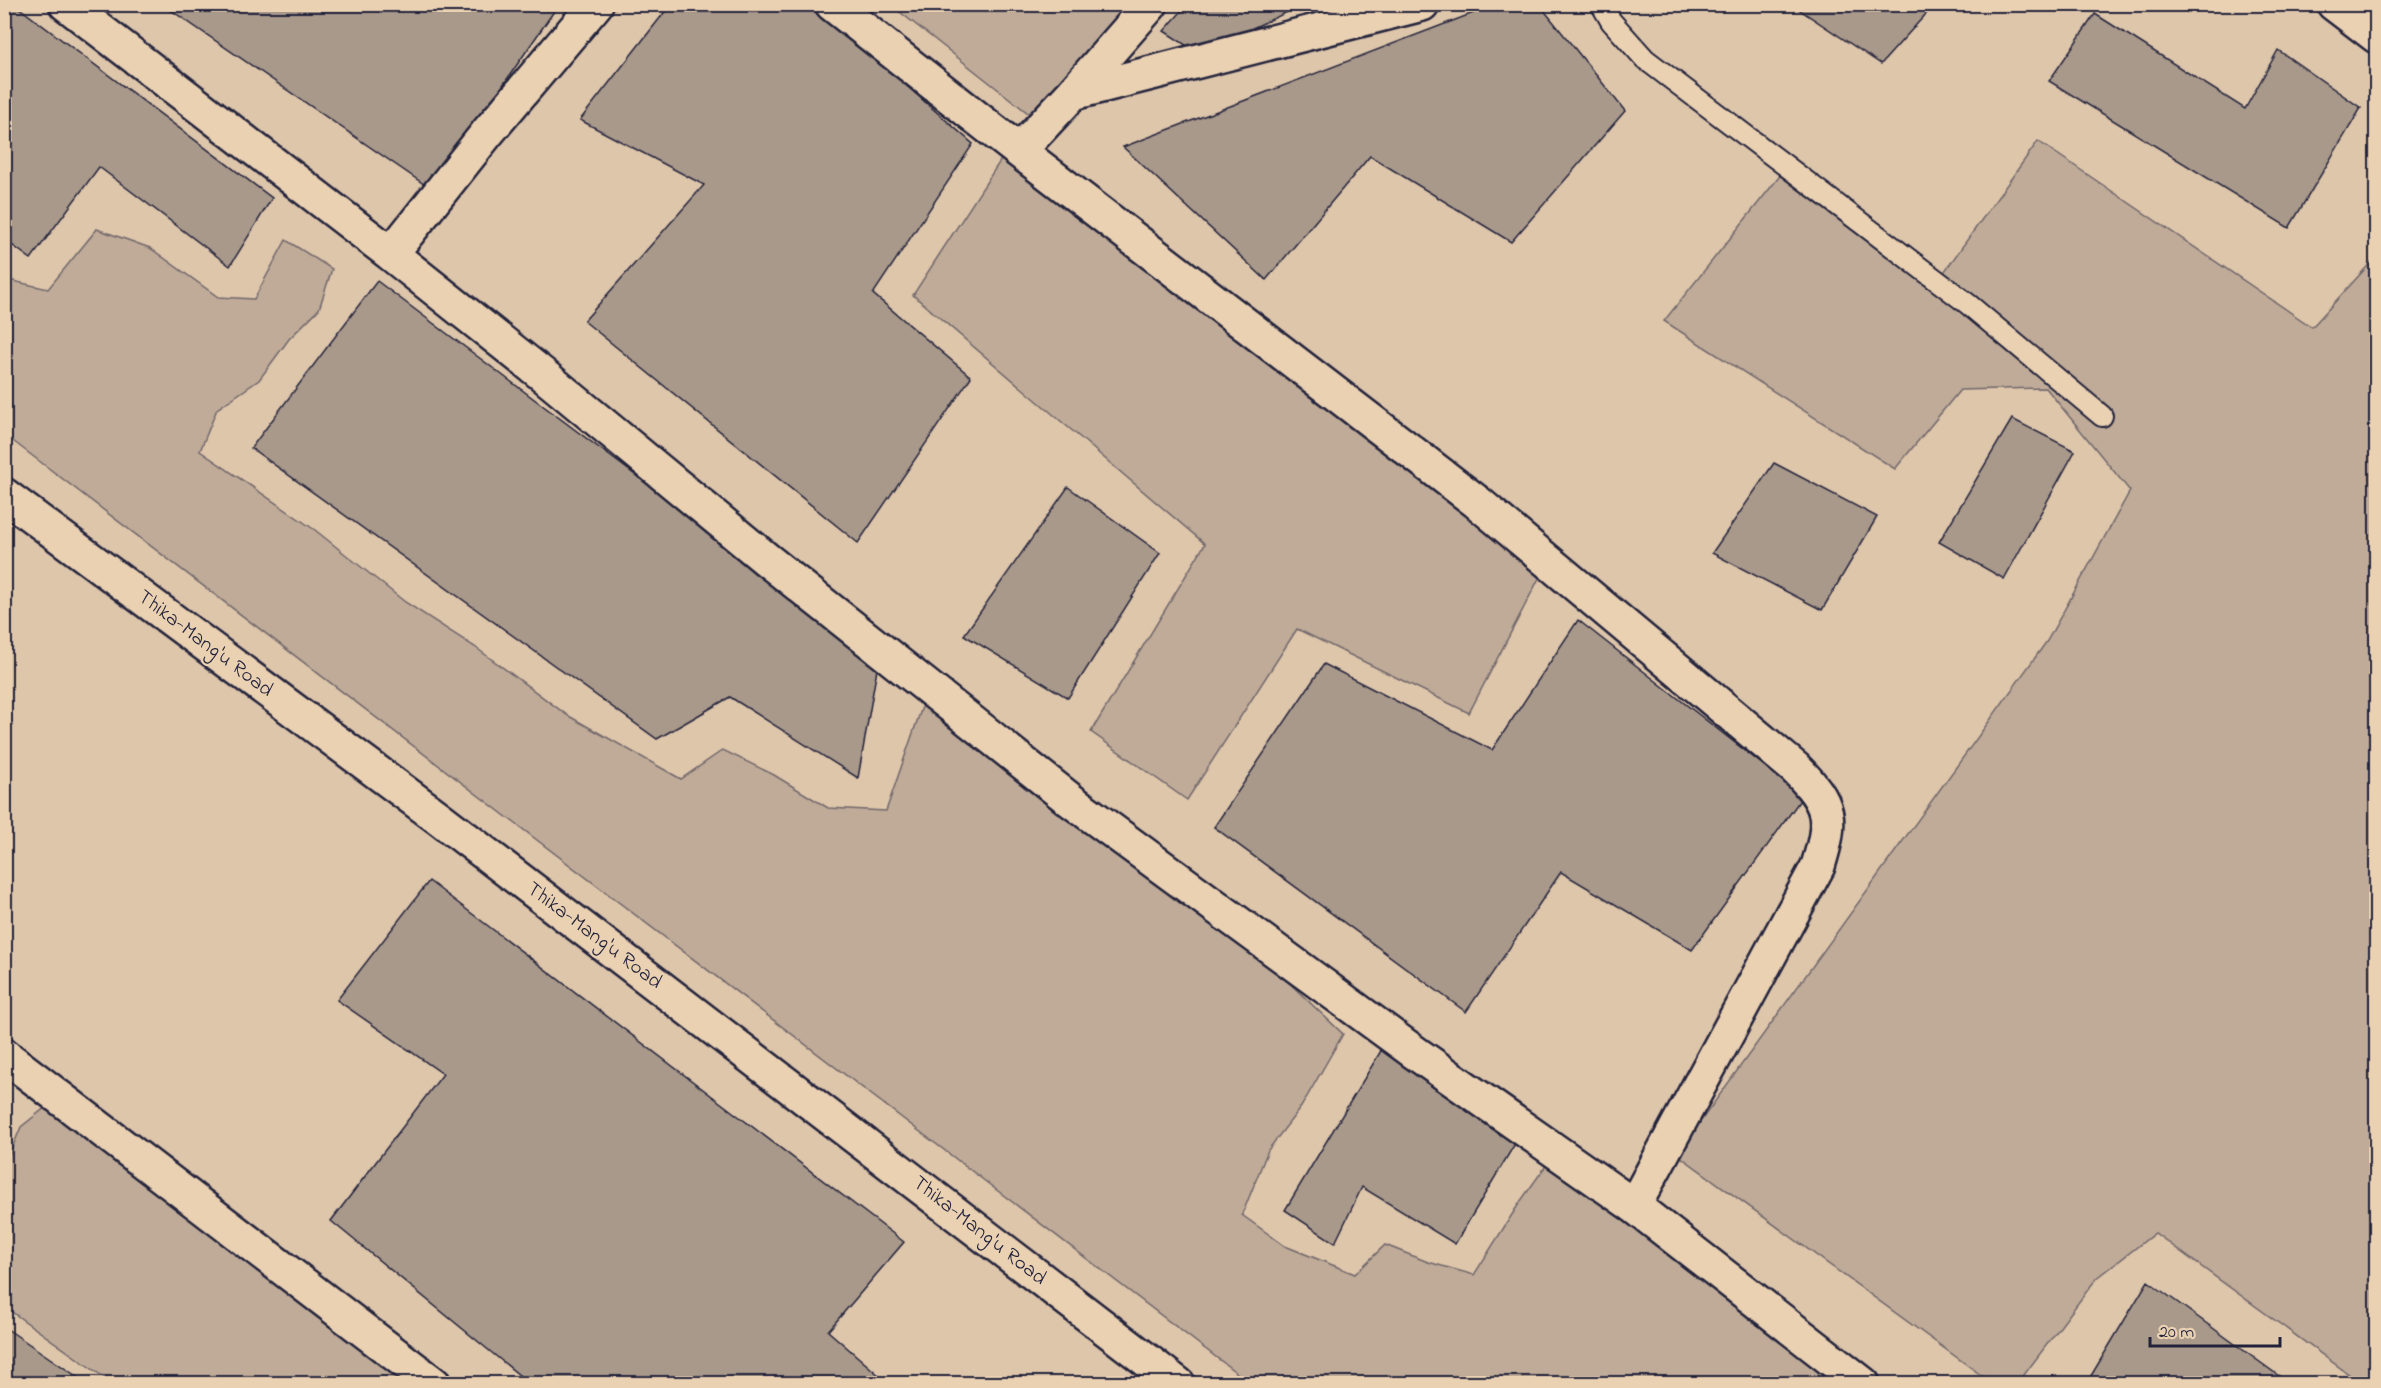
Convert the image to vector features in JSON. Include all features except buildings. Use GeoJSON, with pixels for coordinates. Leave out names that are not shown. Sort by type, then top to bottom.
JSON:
{"type":"FeatureCollection","features":[{"type":"Feature","properties":{"kind":"main road"},"geometry":{"type":"LineString","coordinates":[[66,4],[392,254],[542,374],[766,559],[1069,799],[1414,1052],[1634,1206],[1863,1383]]}},
{"type":"Feature","properties":{"kind":"main road"},"geometry":{"type":"LineString","coordinates":[[392,254],[487,133],[596,4]]}},
{"type":"Feature","properties":{"kind":"main road"},"geometry":{"type":"LineString","coordinates":[[832,4],[1019,151],[1477,502],[1777,753],[1816,790],[1825,810],[1827,836],[1818,866],[1634,1206]]}},
{"type":"Feature","properties":{"kind":"main road"},"geometry":{"type":"LineString","coordinates":[[1019,151],[1151,4]]}},
{"type":"Feature","properties":{"kind":"main road"},"geometry":{"type":"LineString","coordinates":[[1073,93],[1422,4]]}},
{"type":"Feature","properties":{"kind":"main road"},"geometry":{"type":"LineString","coordinates":[[2334,4],[2376,36]]}},
{"type":"Feature","properties":{"kind":"main road","name":"Thika-Mang'u Road"},"geometry":{"type":"LineString","coordinates":[[4,495],[466,838],[1178,1383]]}},
{"type":"Feature","properties":{"kind":"main road"},"geometry":{"type":"LineString","coordinates":[[4,1055],[434,1383]]}},
{"type":"Feature","properties":{"kind":"lane"},"geometry":{"type":"LineString","coordinates":[[1600,4],[1611,21],[1646,59],[1968,304],[2102,416]]}},
{"type":"Feature","properties":{"kind":"shaded area"},"geometry":{"type":"Polygon","coordinates":[[[891,5],[1144,5],[1042,124],[891,5]]]}},
{"type":"Feature","properties":{"kind":"shaded area"},"geometry":{"type":"Polygon","coordinates":[[[2038,141],[2312,327],[2376,257],[2376,1383],[2361,1383],[2155,1233],[2096,1279],[2018,1383],[1992,1383],[1677,1154],[2047,641],[2130,491],[2046,388],[1960,390],[1895,469],[1664,321],[1791,162],[1937,282],[2038,141]]]}},
{"type":"Feature","properties":{"kind":"shaded area"},"geometry":{"type":"Polygon","coordinates":[[[1002,158],[1548,561],[1469,713],[1297,629],[1187,800],[1091,732],[1205,544],[913,295],[1002,158]]]}},
{"type":"Feature","properties":{"kind":"shaded area"},"geometry":{"type":"Polygon","coordinates":[[[97,229],[150,248],[218,297],[254,299],[286,240],[332,269],[319,309],[289,339],[259,380],[217,409],[200,451],[315,530],[405,602],[475,647],[567,715],[681,779],[723,750],[774,775],[828,808],[886,811],[923,704],[1262,957],[1343,1034],[1301,1107],[1268,1150],[1242,1215],[1285,1246],[1355,1274],[1385,1245],[1428,1262],[1474,1275],[1520,1202],[1550,1160],[1848,1383],[1250,1383],[5,435],[4,279],[48,289],[97,229]]]}},
{"type":"Feature","properties":{"kind":"shaded area"},"geometry":{"type":"Polygon","coordinates":[[[46,1107],[162,1191],[197,1224],[319,1319],[360,1344],[406,1383],[112,1383],[5,1307],[5,1165],[21,1127],[46,1107]]]}}]}
